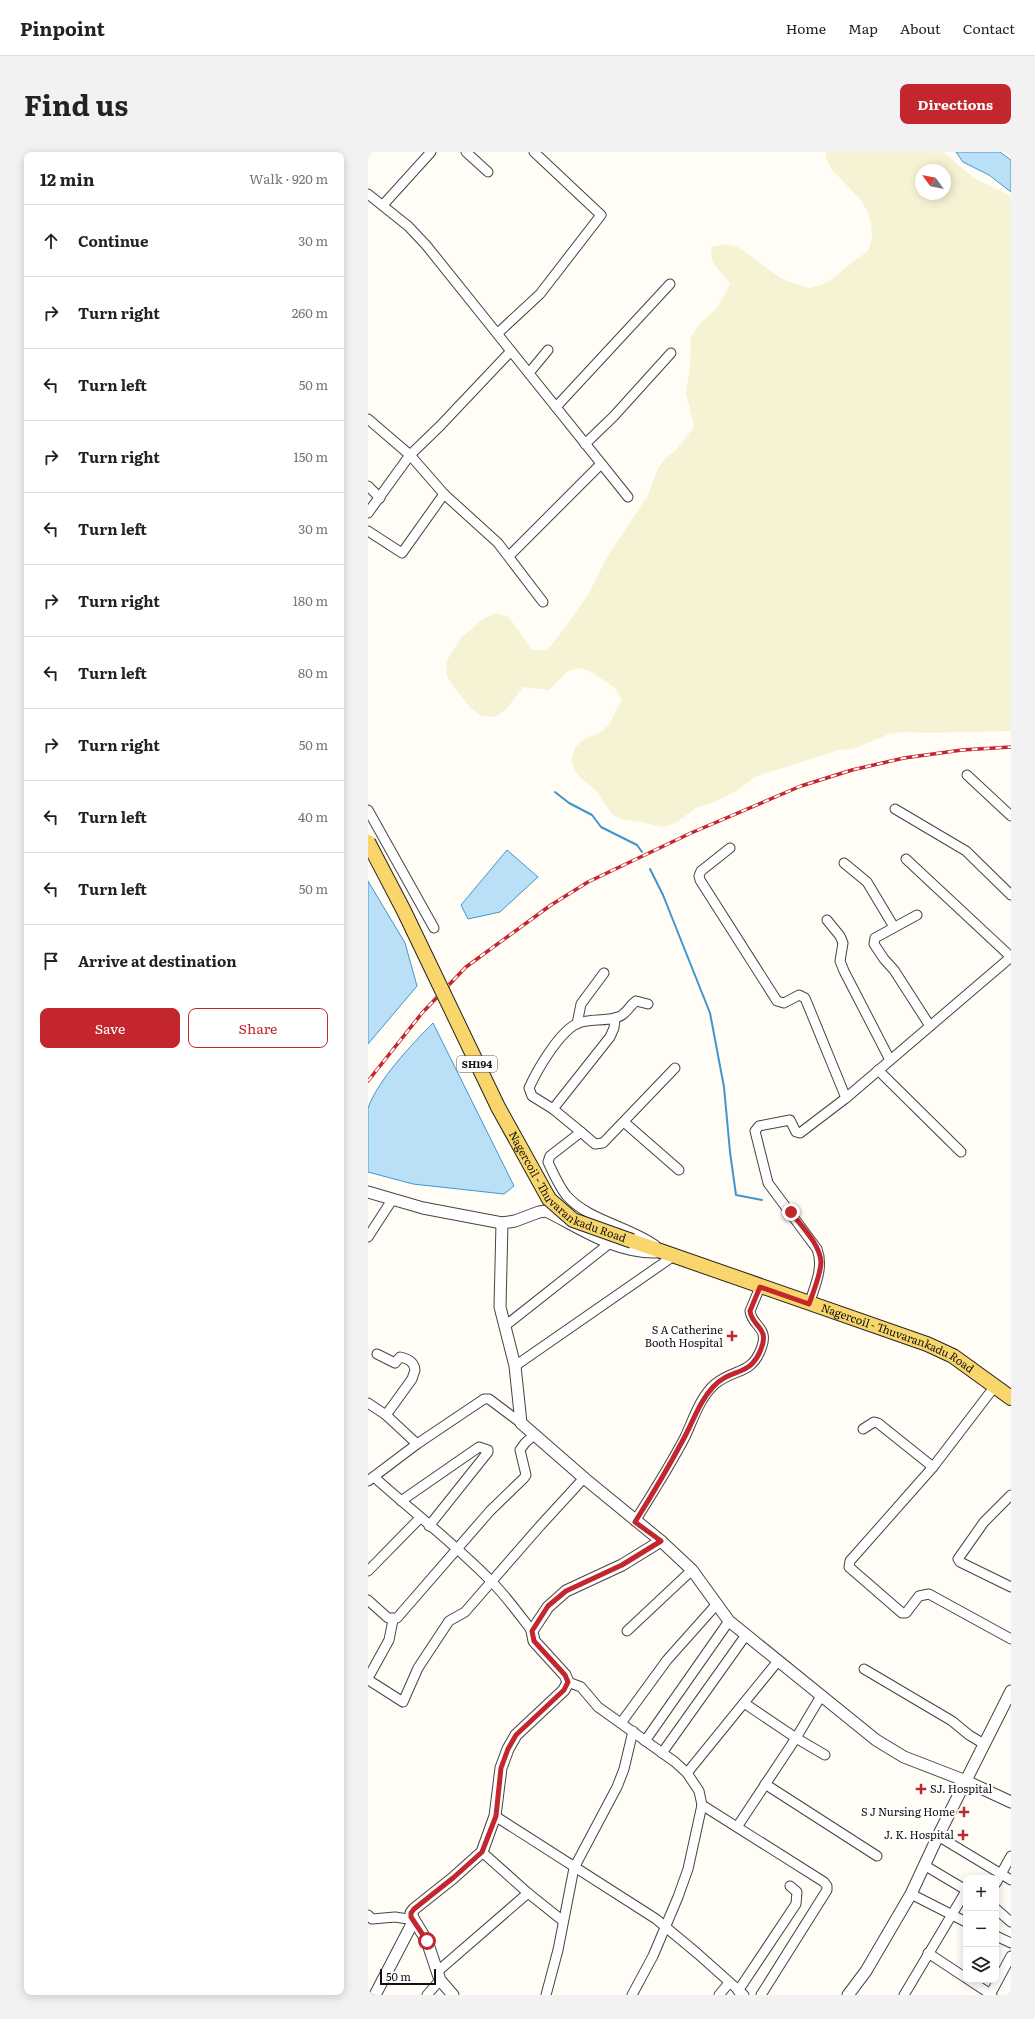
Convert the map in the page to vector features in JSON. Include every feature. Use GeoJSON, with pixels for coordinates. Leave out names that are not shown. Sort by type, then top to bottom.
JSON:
{"type":"FeatureCollection","features":[{"type":"Feature","properties":{"kind":"main road","name":"Nagercoil - Thuvarankadu Road"},"geometry":{"type":"LineString","coordinates":[[368,842],[404,911],[498,1107],[549,1199],[573,1220],[760,1287],[927,1344],[953,1356],[1011,1398]]}},
{"type":"Feature","properties":{"kind":"street"},"geometry":{"type":"LineString","coordinates":[[383,205],[431,152]]}},
{"type":"Feature","properties":{"kind":"street"},"geometry":{"type":"LineString","coordinates":[[466,152],[488,172]]}},
{"type":"Feature","properties":{"kind":"street"},"geometry":{"type":"LineString","coordinates":[[498,333],[540,294],[601,215],[534,152]]}},
{"type":"Feature","properties":{"kind":"street"},"geometry":{"type":"LineString","coordinates":[[368,194],[408,226],[426,245],[628,497]]}},
{"type":"Feature","properties":{"kind":"street"},"geometry":{"type":"LineString","coordinates":[[556,406],[670,284]]}},
{"type":"Feature","properties":{"kind":"street"},"geometry":{"type":"LineString","coordinates":[[529,373],[548,350]]}},
{"type":"Feature","properties":{"kind":"street"},"geometry":{"type":"LineString","coordinates":[[368,513],[410,455],[445,421],[511,351]]}},
{"type":"Feature","properties":{"kind":"street"},"geometry":{"type":"LineString","coordinates":[[585,444],[614,416],[671,353]]}},
{"type":"Feature","properties":{"kind":"street"},"geometry":{"type":"LineString","coordinates":[[368,419],[410,455],[444,494],[498,543],[543,602]]}},
{"type":"Feature","properties":{"kind":"street"},"geometry":{"type":"LineString","coordinates":[[509,556],[601,464]]}},
{"type":"Feature","properties":{"kind":"street"},"geometry":{"type":"LineString","coordinates":[[368,486],[380,498]]}},
{"type":"Feature","properties":{"kind":"street"},"geometry":{"type":"LineString","coordinates":[[368,531],[402,553],[444,494]]}},
{"type":"Feature","properties":{"kind":"street"},"geometry":{"type":"LineString","coordinates":[[967,775],[1011,816]]}},
{"type":"Feature","properties":{"kind":"street"},"geometry":{"type":"LineString","coordinates":[[895,808],[966,851],[1011,895]]}},
{"type":"Feature","properties":{"kind":"street"},"geometry":{"type":"LineString","coordinates":[[368,810],[434,928]]}},
{"type":"Feature","properties":{"kind":"street"},"geometry":{"type":"LineString","coordinates":[[730,848],[701,871],[699,874],[700,880],[777,1001],[784,1003],[799,995],[805,998],[846,1098]]}},
{"type":"Feature","properties":{"kind":"street"},"geometry":{"type":"LineString","coordinates":[[809,1304],[821,1264],[820,1256],[808,1237],[768,1183],[755,1131],[759,1126],[790,1120],[796,1132],[800,1133],[846,1098],[1009,961],[1011,957],[906,859]]}},
{"type":"Feature","properties":{"kind":"street"},"geometry":{"type":"LineString","coordinates":[[844,863],[867,882],[894,927]]}},
{"type":"Feature","properties":{"kind":"street"},"geometry":{"type":"LineString","coordinates":[[917,915],[875,938],[874,944],[884,960],[894,970],[930,1026]]}},
{"type":"Feature","properties":{"kind":"street"},"geometry":{"type":"LineString","coordinates":[[827,920],[840,936],[843,943],[840,961],[844,971],[890,1060]]}},
{"type":"Feature","properties":{"kind":"street"},"geometry":{"type":"LineString","coordinates":[[577,1024],[581,1004],[604,973]]}},
{"type":"Feature","properties":{"kind":"street"},"geometry":{"type":"LineString","coordinates":[[648,1004],[636,1001],[623,1015],[615,1018],[577,1024],[554,1046],[529,1088],[532,1096],[553,1109],[595,1144],[601,1145],[675,1068]]}},
{"type":"Feature","properties":{"kind":"street"},"geometry":{"type":"LineString","coordinates":[[553,1109],[610,1037],[614,1028],[615,1018]]}},
{"type":"Feature","properties":{"kind":"street"},"geometry":{"type":"LineString","coordinates":[[878,1070],[961,1152]]}},
{"type":"Feature","properties":{"kind":"street"},"geometry":{"type":"LineString","coordinates":[[624,1122],[680,1170]]}},
{"type":"Feature","properties":{"kind":"street"},"geometry":{"type":"LineString","coordinates":[[582,1132],[548,1159],[551,1169],[566,1195],[583,1208],[643,1236],[670,1254]]}},
{"type":"Feature","properties":{"kind":"street"},"geometry":{"type":"LineString","coordinates":[[368,1192],[423,1208],[502,1222],[515,1221],[546,1211],[586,1233],[610,1243],[637,1251],[670,1254]]}},
{"type":"Feature","properties":{"kind":"street"},"geometry":{"type":"LineString","coordinates":[[368,1237],[392,1200]]}},
{"type":"Feature","properties":{"kind":"street"},"geometry":{"type":"LineString","coordinates":[[502,1222],[500,1306],[514,1366],[521,1423]]}},
{"type":"Feature","properties":{"kind":"street"},"geometry":{"type":"LineString","coordinates":[[505,1326],[610,1243]]}},
{"type":"Feature","properties":{"kind":"street"},"geometry":{"type":"LineString","coordinates":[[514,1366],[670,1254]]}},
{"type":"Feature","properties":{"kind":"street"},"geometry":{"type":"LineString","coordinates":[[635,1522],[665,1474],[702,1401],[714,1385],[734,1372],[749,1368],[754,1363],[762,1348],[764,1334],[760,1326],[755,1322],[750,1311],[760,1287]]}},
{"type":"Feature","properties":{"kind":"street"},"geometry":{"type":"LineString","coordinates":[[377,1354],[392,1362],[395,1362],[400,1357],[406,1358],[412,1362],[415,1370],[412,1379],[386,1415]]}},
{"type":"Feature","properties":{"kind":"street"},"geometry":{"type":"LineString","coordinates":[[995,1386],[933,1468],[850,1561],[849,1567],[902,1613],[906,1613],[919,1596],[929,1594],[1011,1639]]}},
{"type":"Feature","properties":{"kind":"street"},"geometry":{"type":"LineString","coordinates":[[632,1995],[644,1975],[688,1869],[702,1804],[699,1791],[687,1772],[598,1707],[581,1687],[568,1682],[565,1675],[534,1641],[532,1631],[492,1582],[458,1549],[400,1500],[371,1479],[417,1444],[485,1399],[489,1399],[521,1423],[635,1522],[661,1541],[692,1570],[729,1621],[821,1696],[891,1750],[904,1757],[966,1781],[1011,1802]]}},
{"type":"Feature","properties":{"kind":"street"},"geometry":{"type":"LineString","coordinates":[[368,1403],[386,1415],[417,1444]]}},
{"type":"Feature","properties":{"kind":"street"},"geometry":{"type":"LineString","coordinates":[[863,1429],[874,1422],[878,1423],[933,1468]]}},
{"type":"Feature","properties":{"kind":"street"},"geometry":{"type":"LineString","coordinates":[[534,1435],[520,1450],[526,1475],[524,1478],[490,1511],[397,1618],[393,1620],[389,1640],[368,1678],[370,1681],[403,1702],[418,1668],[449,1621],[465,1612],[584,1478]]}},
{"type":"Feature","properties":{"kind":"street"},"geometry":{"type":"LineString","coordinates":[[400,1500],[479,1447],[488,1450],[488,1452],[429,1526]]}},
{"type":"Feature","properties":{"kind":"street"},"geometry":{"type":"LineString","coordinates":[[1011,1495],[984,1522],[958,1559],[960,1562],[1011,1587]]}},
{"type":"Feature","properties":{"kind":"street"},"geometry":{"type":"LineString","coordinates":[[368,1571],[420,1518]]}},
{"type":"Feature","properties":{"kind":"street"},"geometry":{"type":"LineString","coordinates":[[532,1631],[548,1606],[566,1591],[622,1565],[661,1541]]}},
{"type":"Feature","properties":{"kind":"street"},"geometry":{"type":"LineString","coordinates":[[627,1631],[692,1570]]}},
{"type":"Feature","properties":{"kind":"street"},"geometry":{"type":"LineString","coordinates":[[368,1600],[388,1618],[393,1620]]}},
{"type":"Feature","properties":{"kind":"street"},"geometry":{"type":"LineString","coordinates":[[621,1723],[667,1660],[716,1605]]}},
{"type":"Feature","properties":{"kind":"street"},"geometry":{"type":"LineString","coordinates":[[645,1741],[729,1621]]}},
{"type":"Feature","properties":{"kind":"street"},"geometry":{"type":"LineString","coordinates":[[662,1753],[746,1635]]}},
{"type":"Feature","properties":{"kind":"street"},"geometry":{"type":"LineString","coordinates":[[687,1772],[778,1661]]}},
{"type":"Feature","properties":{"kind":"street"},"geometry":{"type":"LineString","coordinates":[[864,1670],[952,1721],[984,1744]]}},
{"type":"Feature","properties":{"kind":"street"},"geometry":{"type":"LineString","coordinates":[[453,1995],[439,1976],[427,1941],[411,1913],[482,1852],[496,1816],[501,1768],[508,1749],[516,1735],[554,1701],[564,1690],[568,1682]]}},
{"type":"Feature","properties":{"kind":"street"},"geometry":{"type":"LineString","coordinates":[[848,1995],[866,1971],[911,1894],[938,1836],[1011,1691]]}},
{"type":"Feature","properties":{"kind":"street"},"geometry":{"type":"LineString","coordinates":[[737,1827],[796,1738],[821,1696]]}},
{"type":"Feature","properties":{"kind":"street"},"geometry":{"type":"LineString","coordinates":[[744,1703],[796,1738],[825,1755]]}},
{"type":"Feature","properties":{"kind":"street"},"geometry":{"type":"LineString","coordinates":[[546,1995],[558,1950],[574,1868],[617,1787],[624,1769],[632,1731]]}},
{"type":"Feature","properties":{"kind":"street"},"geometry":{"type":"LineString","coordinates":[[765,1784],[877,1856]]}},
{"type":"Feature","properties":{"kind":"street"},"geometry":{"type":"LineString","coordinates":[[702,1804],[824,1882],[827,1886],[827,1890],[761,1995]]}},
{"type":"Feature","properties":{"kind":"street"},"geometry":{"type":"LineString","coordinates":[[496,1816],[665,1926],[741,1993],[796,1904],[797,1892],[790,1886]]}},
{"type":"Feature","properties":{"kind":"street"},"geometry":{"type":"LineString","coordinates":[[938,1836],[992,1875]]}},
{"type":"Feature","properties":{"kind":"street"},"geometry":{"type":"LineString","coordinates":[[482,1852],[528,1893],[563,1921]]}},
{"type":"Feature","properties":{"kind":"street"},"geometry":{"type":"LineString","coordinates":[[999,1877],[1011,1856]]}},
{"type":"Feature","properties":{"kind":"street"},"geometry":{"type":"LineString","coordinates":[[924,1865],[963,1888]]}},
{"type":"Feature","properties":{"kind":"street"},"geometry":{"type":"LineString","coordinates":[[999,1879],[1011,1880]]}},
{"type":"Feature","properties":{"kind":"street"},"geometry":{"type":"LineString","coordinates":[[427,1995],[439,1976],[528,1893]]}},
{"type":"Feature","properties":{"kind":"street"},"geometry":{"type":"LineString","coordinates":[[911,1894],[963,1920]]}},
{"type":"Feature","properties":{"kind":"street"},"geometry":{"type":"LineString","coordinates":[[904,1995],[963,1895]]}},
{"type":"Feature","properties":{"kind":"street"},"geometry":{"type":"LineString","coordinates":[[997,1911],[1011,1922]]}},
{"type":"Feature","properties":{"kind":"street"},"geometry":{"type":"LineString","coordinates":[[369,1919],[395,1917],[414,1920]]}},
{"type":"Feature","properties":{"kind":"street"},"geometry":{"type":"LineString","coordinates":[[375,1995],[414,1920]]}},
{"type":"Feature","properties":{"kind":"street"},"geometry":{"type":"LineString","coordinates":[[999,1937],[1011,1943]]}},
{"type":"Feature","properties":{"kind":"street"},"geometry":{"type":"LineString","coordinates":[[928,1953],[963,1976]]}},
{"type":"Feature","properties":{"kind":"street"},"geometry":{"type":"LineString","coordinates":[[973,1983],[991,1995],[1011,1956]]}},
{"type":"Feature","properties":{"kind":"street"},"geometry":{"type":"LineString","coordinates":[[719,1995],[729,1983]]}},
{"type":"Feature","properties":{"kind":"shaded area"},"geometry":{"type":"Polygon","coordinates":[[[826,152],[943,152],[974,178],[1011,196],[1011,731],[929,733],[903,732],[889,734],[853,749],[839,750],[757,776],[734,792],[710,804],[697,807],[676,823],[663,827],[636,821],[623,820],[612,814],[596,791],[577,774],[571,761],[575,747],[586,738],[599,733],[609,725],[622,699],[615,688],[593,673],[581,668],[568,671],[549,690],[523,687],[507,708],[495,717],[482,716],[471,708],[454,687],[447,676],[446,662],[461,638],[483,619],[496,613],[509,617],[532,650],[546,650],[555,641],[588,595],[607,557],[648,495],[658,468],[666,458],[677,449],[694,427],[686,393],[690,365],[691,337],[698,326],[718,307],[730,284],[712,261],[711,247],[725,244],[738,247],[782,279],[809,288],[822,285],[834,278],[868,251],[872,238],[871,224],[867,211],[861,200],[832,170],[826,158],[826,152]]]}},
{"type":"Feature","properties":{"kind":"water"},"geometry":{"type":"Polygon","coordinates":[[[956,152],[1000,152],[1011,160],[1011,192],[989,175],[963,162],[956,152]]]}},
{"type":"Feature","properties":{"kind":"water"},"geometry":{"type":"Polygon","coordinates":[[[507,850],[538,877],[500,912],[468,919],[461,905],[507,850]]]}},
{"type":"Feature","properties":{"kind":"water"},"geometry":{"type":"Polygon","coordinates":[[[368,881],[405,943],[417,986],[368,1044],[368,881]]]}},
{"type":"Feature","properties":{"kind":"water"},"geometry":{"type":"Polygon","coordinates":[[[433,1023],[514,1186],[504,1194],[413,1184],[368,1172],[368,1108],[387,1074],[433,1023]]]}},
{"type":"Feature","properties":{"kind":"waterway"},"geometry":{"type":"LineString","coordinates":[[555,792],[569,803],[592,815],[601,827],[637,845],[642,852]]}},
{"type":"Feature","properties":{"kind":"waterway"},"geometry":{"type":"LineString","coordinates":[[650,869],[663,895],[710,1013],[724,1087],[730,1152],[736,1195],[762,1200]]}},
{"type":"Feature","properties":{"kind":"railway"},"geometry":{"type":"LineString","coordinates":[[368,1081],[422,1013],[466,967],[551,905],[588,882],[691,833],[801,786],[852,770],[904,758],[962,750],[1011,747]]}},
{"type":"Feature","properties":{"kind":"place","name":"S A Catherine Booth Hospital"},"geometry":{"type":"Point","coordinates":[732,1336]}},
{"type":"Feature","properties":{"kind":"place","name":"SJ. Hospital"},"geometry":{"type":"Point","coordinates":[921,1789]}},
{"type":"Feature","properties":{"kind":"place","name":"S J Nursing Home"},"geometry":{"type":"Point","coordinates":[964,1812]}},
{"type":"Feature","properties":{"kind":"place","name":"J. K. Hospital"},"geometry":{"type":"Point","coordinates":[963,1835]}},
{"type":"Feature","properties":{"kind":"route"},"geometry":{"type":"LineString","coordinates":[[427,1941],[411,1917],[411,1913],[482,1852],[496,1816],[501,1768],[508,1749],[516,1735],[554,1701],[567,1686],[568,1682],[565,1675],[534,1641],[532,1631],[536,1624],[548,1606],[566,1591],[622,1565],[661,1541],[635,1522],[665,1474],[702,1401],[714,1385],[734,1372],[749,1368],[754,1363],[762,1348],[764,1334],[760,1326],[755,1322],[750,1311],[760,1287],[809,1304],[821,1264],[820,1256],[817,1249],[791,1212]]}}]}
